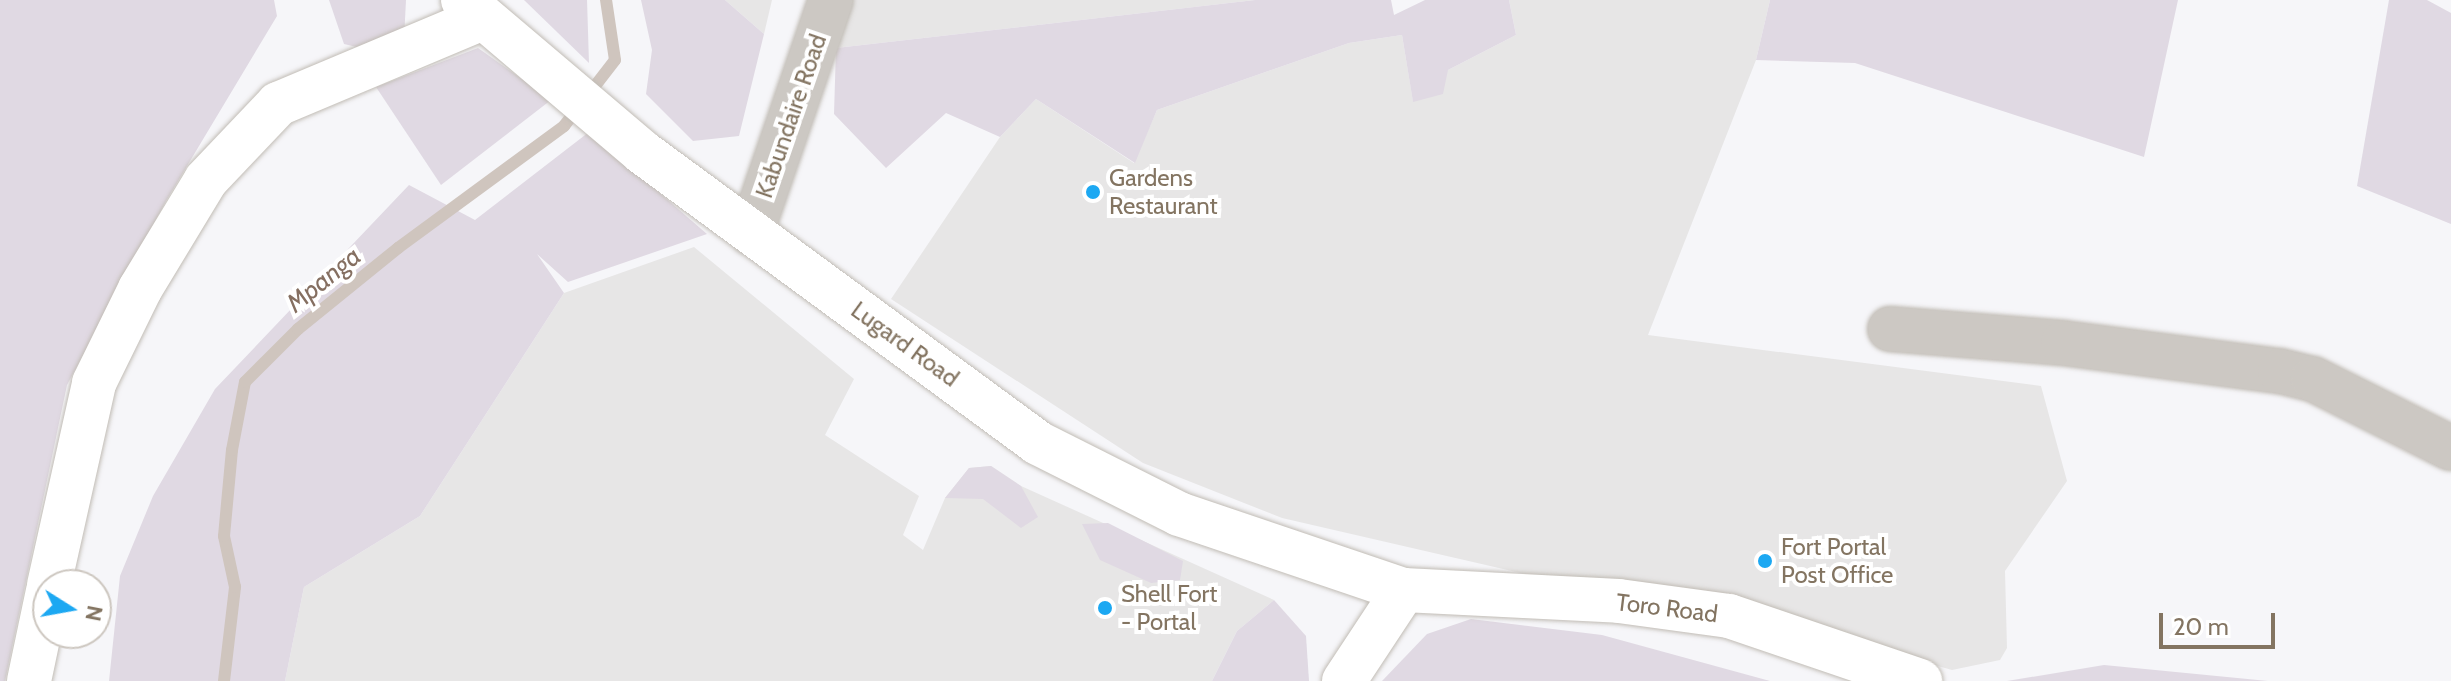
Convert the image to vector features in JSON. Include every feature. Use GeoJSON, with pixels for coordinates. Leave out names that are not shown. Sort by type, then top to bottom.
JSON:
{"type":"FeatureCollection","features":[{"type":"Feature","properties":{"kind":"main road","name":"Lugard Road"},"geometry":{"type":"LineString","coordinates":[[473,9],[642,152],[1038,443],[1179,514],[1404,590]]}},
{"type":"Feature","properties":{"kind":"main road"},"geometry":{"type":"LineString","coordinates":[[53,569],[94,383],[140,289],[206,180],[278,104],[473,9]]}},
{"type":"Feature","properties":{"kind":"main road"},"geometry":{"type":"LineString","coordinates":[[1344,681],[1404,590]]}},
{"type":"Feature","properties":{"kind":"main road","name":"Toro Road"},"geometry":{"type":"LineString","coordinates":[[1404,590],[1604,600],[1729,616],[1920,681]]}},
{"type":"Feature","properties":{"kind":"main road"},"geometry":{"type":"LineString","coordinates":[[29,681],[36,649]]}},
{"type":"Feature","properties":{"kind":"street","name":"Kabundaire Road"},"geometry":{"type":"LineString","coordinates":[[751,233],[831,0]]}},
{"type":"Feature","properties":{"kind":"street"},"geometry":{"type":"LineString","coordinates":[[1890,329],[2063,343],[2280,371],[2313,379],[2451,448]]}},
{"type":"Feature","properties":{"kind":"shaded area"},"geometry":{"type":"Polygon","coordinates":[[[0,0],[274,0],[277,16],[166,201],[67,385],[5,681],[0,681],[0,0]]]}},
{"type":"Feature","properties":{"kind":"shaded area"},"geometry":{"type":"Polygon","coordinates":[[[329,0],[406,0],[404,39],[382,53],[344,44],[329,0]]]}},
{"type":"Feature","properties":{"kind":"shaded area"},"geometry":{"type":"Polygon","coordinates":[[[524,0],[587,0],[589,63],[524,0]]]}},
{"type":"Feature","properties":{"kind":"shaded area"},"geometry":{"type":"Polygon","coordinates":[[[641,0],[725,0],[764,34],[739,136],[693,141],[646,94],[652,50],[641,0]]]}},
{"type":"Feature","properties":{"kind":"shaded area"},"geometry":{"type":"Polygon","coordinates":[[[725,0],[772,0],[764,34],[725,0]]]}},
{"type":"Feature","properties":{"kind":"shaded area"},"geometry":{"type":"Polygon","coordinates":[[[847,0],[1255,0],[836,48],[847,0]]]}},
{"type":"Feature","properties":{"kind":"shaded area"},"geometry":{"type":"Polygon","coordinates":[[[1255,0],[1391,0],[1394,15],[1425,0],[1509,0],[1516,35],[1448,70],[1443,94],[1413,102],[1402,35],[1349,43],[1157,110],[1135,163],[1036,99],[1000,137],[946,113],[886,168],[834,114],[836,48],[1255,0]]]}},
{"type":"Feature","properties":{"kind":"shaded area"},"geometry":{"type":"Polygon","coordinates":[[[1509,0],[1770,0],[1756,60],[1648,335],[2041,386],[2067,481],[2005,571],[2007,648],[2000,660],[1952,670],[1729,606],[1534,576],[1282,518],[1143,463],[891,299],[1000,137],[1036,99],[1134,163],[1157,110],[1349,43],[1402,35],[1413,101],[1448,70],[1516,35],[1509,0]]]}},
{"type":"Feature","properties":{"kind":"shaded area"},"geometry":{"type":"Polygon","coordinates":[[[1770,0],[2178,0],[2144,157],[1855,63],[1756,60],[1770,0]]]}},
{"type":"Feature","properties":{"kind":"shaded area"},"geometry":{"type":"Polygon","coordinates":[[[2389,0],[2427,0],[2451,13],[2451,224],[2357,186],[2389,0]]]}},
{"type":"Feature","properties":{"kind":"shaded area"},"geometry":{"type":"Polygon","coordinates":[[[478,48],[551,100],[441,185],[376,87],[478,48]]]}},
{"type":"Feature","properties":{"kind":"shaded area"},"geometry":{"type":"Polygon","coordinates":[[[589,132],[707,234],[568,282],[537,254],[564,293],[420,516],[304,587],[285,681],[109,681],[120,576],[153,496],[215,389],[409,185],[475,220],[589,132]]]}},
{"type":"Feature","properties":{"kind":"shaded area"},"geometry":{"type":"Polygon","coordinates":[[[694,247],[854,379],[825,435],[919,496],[903,535],[923,550],[945,498],[969,468],[991,466],[1021,486],[1274,600],[1237,631],[1212,681],[285,681],[304,587],[420,516],[564,293],[694,247]]]}},
{"type":"Feature","properties":{"kind":"shaded area"},"geometry":{"type":"Polygon","coordinates":[[[991,466],[1021,486],[1038,517],[1021,528],[983,499],[945,498],[969,468],[991,466]]]}},
{"type":"Feature","properties":{"kind":"shaded area"},"geometry":{"type":"Polygon","coordinates":[[[1108,523],[1183,561],[1180,580],[1151,583],[1100,560],[1082,524],[1108,523]]]}},
{"type":"Feature","properties":{"kind":"shaded area"},"geometry":{"type":"Polygon","coordinates":[[[1274,600],[1306,636],[1309,681],[1212,681],[1237,631],[1274,600]]]}},
{"type":"Feature","properties":{"kind":"shaded area"},"geometry":{"type":"Polygon","coordinates":[[[1471,619],[1602,635],[1770,681],[1382,681],[1427,634],[1471,619]]]}},
{"type":"Feature","properties":{"kind":"shaded area"},"geometry":{"type":"Polygon","coordinates":[[[2104,665],[2268,681],[2007,681],[2104,665]]]}},
{"type":"Feature","properties":{"kind":"waterway","name":"Mpanga"},"geometry":{"type":"LineString","coordinates":[[224,681],[235,587],[224,536],[232,450],[245,382],[298,329],[398,248],[564,126],[615,60],[606,0]]}},
{"type":"Feature","properties":{"kind":"place","name":"Gardens Restaurant"},"geometry":{"type":"Point","coordinates":[1093,192]}},
{"type":"Feature","properties":{"kind":"place","name":"Fort Portal Post Office"},"geometry":{"type":"Point","coordinates":[1765,561]}},
{"type":"Feature","properties":{"kind":"place","name":"Shell Fort - Portal"},"geometry":{"type":"Point","coordinates":[1105,608]}}]}
